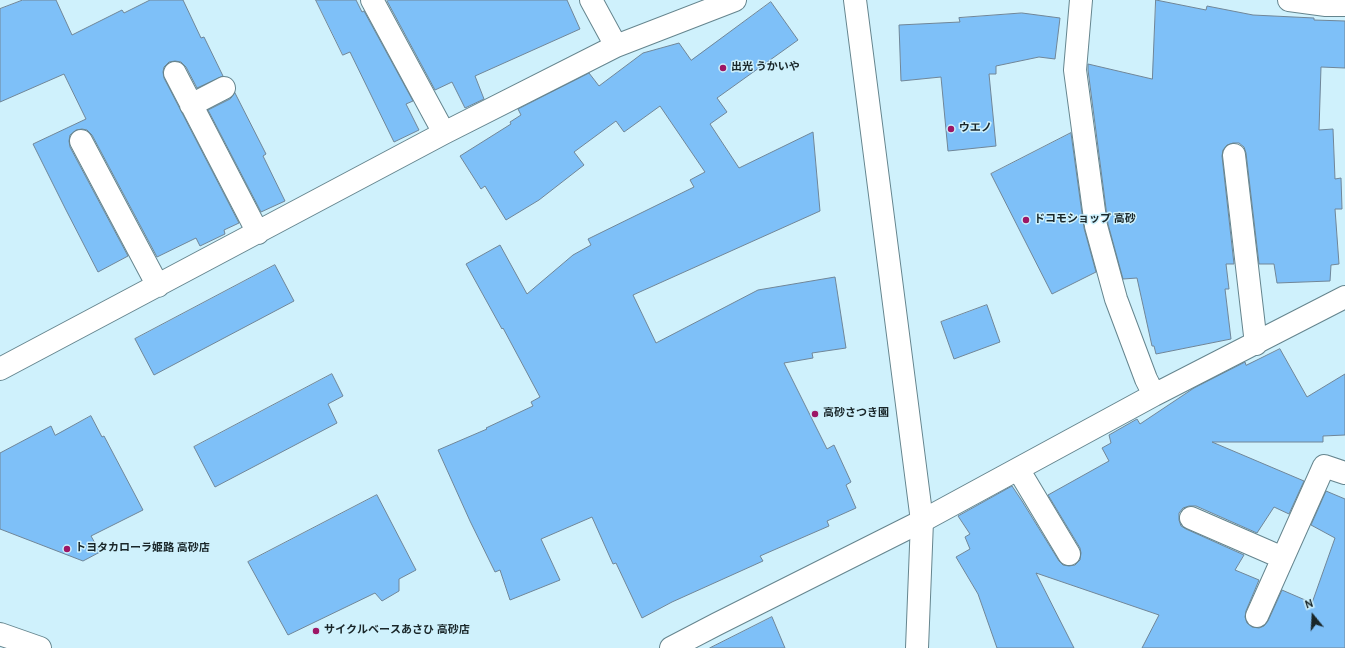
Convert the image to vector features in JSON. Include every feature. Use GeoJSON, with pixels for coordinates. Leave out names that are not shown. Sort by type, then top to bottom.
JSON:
{"type":"FeatureCollection","features":[{"type":"Feature","properties":{"kind":"main road"},"geometry":{"type":"LineString","coordinates":[[372,0],[444,133]]}},
{"type":"Feature","properties":{"kind":"main road"},"geometry":{"type":"LineString","coordinates":[[591,0],[616,46]]}},
{"type":"Feature","properties":{"kind":"main road"},"geometry":{"type":"LineString","coordinates":[[0,369],[444,133],[616,46],[735,0]]}},
{"type":"Feature","properties":{"kind":"main road"},"geometry":{"type":"LineString","coordinates":[[855,0],[922,521],[917,648]]}},
{"type":"Feature","properties":{"kind":"main road"},"geometry":{"type":"LineString","coordinates":[[1081,0],[1075,70],[1096,226],[1116,299],[1146,379],[1154,395]]}},
{"type":"Feature","properties":{"kind":"main road"},"geometry":{"type":"LineString","coordinates":[[1289,0],[1326,5],[1345,5]]}},
{"type":"Feature","properties":{"kind":"main road"},"geometry":{"type":"LineString","coordinates":[[175,73],[258,233]]}},
{"type":"Feature","properties":{"kind":"main road"},"geometry":{"type":"LineString","coordinates":[[191,105],[224,88]]}},
{"type":"Feature","properties":{"kind":"main road"},"geometry":{"type":"LineString","coordinates":[[81,141],[158,286]]}},
{"type":"Feature","properties":{"kind":"main road"},"geometry":{"type":"LineString","coordinates":[[1234,155],[1256,344]]}},
{"type":"Feature","properties":{"kind":"main road"},"geometry":{"type":"LineString","coordinates":[[671,648],[922,521],[1154,395],[1345,297]]}},
{"type":"Feature","properties":{"kind":"main road"},"geometry":{"type":"LineString","coordinates":[[1257,616],[1324,466],[1345,473]]}},
{"type":"Feature","properties":{"kind":"main road"},"geometry":{"type":"LineString","coordinates":[[1018,469],[1069,554]]}},
{"type":"Feature","properties":{"kind":"main road"},"geometry":{"type":"LineString","coordinates":[[1191,518],[1283,558]]}},
{"type":"Feature","properties":{"kind":"main road"},"geometry":{"type":"LineString","coordinates":[[0,634],[40,648]]}},
{"type":"Feature","properties":{"kind":"building"},"geometry":{"type":"Polygon","coordinates":[[[23,0],[56,0],[72,35],[122,10],[124,13],[150,0],[183,0],[201,38],[204,37],[223,76],[197,88],[186,67],[181,62],[175,61],[169,62],[164,67],[164,78],[239,223],[224,230],[225,234],[200,246],[196,238],[157,257],[92,135],[87,130],[76,130],[70,135],[70,147],[128,256],[98,272],[33,144],[86,119],[64,74],[0,102],[0,9],[23,0]]]}},
{"type":"Feature","properties":{"kind":"building"},"geometry":{"type":"Polygon","coordinates":[[[316,0],[356,0],[362,12],[364,11],[413,101],[406,104],[419,130],[394,142],[350,52],[343,55],[316,0]]]}},
{"type":"Feature","properties":{"kind":"building"},"geometry":{"type":"Polygon","coordinates":[[[567,0],[580,29],[475,76],[484,99],[465,108],[452,82],[435,90],[387,1],[567,0]]]}},
{"type":"Feature","properties":{"kind":"building"},"geometry":{"type":"Polygon","coordinates":[[[1156,0],[1206,10],[1207,6],[1253,15],[1345,21],[1345,68],[1321,67],[1319,130],[1333,129],[1335,179],[1341,178],[1342,209],[1335,209],[1339,264],[1331,265],[1330,281],[1277,283],[1274,264],[1259,264],[1246,153],[1244,147],[1239,143],[1227,145],[1223,150],[1222,156],[1234,264],[1226,264],[1229,289],[1225,289],[1231,339],[1156,354],[1154,346],[1152,346],[1137,278],[1123,279],[1108,224],[1088,64],[1152,79],[1156,0]]]}},
{"type":"Feature","properties":{"kind":"building"},"geometry":{"type":"Polygon","coordinates":[[[771,2],[798,40],[717,98],[727,112],[710,124],[739,168],[813,132],[820,211],[633,295],[656,343],[758,290],[835,277],[846,348],[812,353],[813,358],[784,363],[827,449],[834,445],[851,482],[846,485],[856,508],[827,521],[829,526],[760,556],[763,561],[672,602],[642,618],[616,563],[613,564],[592,517],[541,539],[560,580],[510,600],[500,570],[495,572],[438,450],[487,429],[486,428],[533,406],[531,402],[540,397],[503,328],[502,329],[466,264],[500,245],[527,294],[573,255],[591,245],[588,239],[694,187],[690,180],[705,172],[660,106],[624,132],[616,121],[574,152],[584,165],[539,200],[506,220],[485,186],[481,189],[460,156],[511,124],[510,122],[521,115],[518,109],[589,73],[599,86],[643,53],[679,43],[691,60],[771,2]]]}},
{"type":"Feature","properties":{"kind":"building"},"geometry":{"type":"Polygon","coordinates":[[[1022,13],[1060,18],[1055,59],[1039,57],[996,66],[996,74],[989,74],[996,146],[948,151],[941,77],[901,81],[899,25],[960,22],[959,18],[1022,13]]]}},
{"type":"Feature","properties":{"kind":"building"},"geometry":{"type":"Polygon","coordinates":[[[235,93],[266,154],[263,156],[285,201],[261,212],[208,110],[230,99],[235,93]]]}},
{"type":"Feature","properties":{"kind":"building"},"geometry":{"type":"Polygon","coordinates":[[[1071,133],[1084,228],[1096,272],[1052,294],[991,174],[1071,133]]]}},
{"type":"Feature","properties":{"kind":"building"},"geometry":{"type":"Polygon","coordinates":[[[275,265],[294,301],[154,375],[135,339],[275,265]]]}},
{"type":"Feature","properties":{"kind":"building"},"geometry":{"type":"Polygon","coordinates":[[[987,305],[1000,342],[954,359],[941,322],[987,305]]]}},
{"type":"Feature","properties":{"kind":"building"},"geometry":{"type":"Polygon","coordinates":[[[1280,349],[1307,397],[1345,374],[1345,435],[1323,436],[1323,442],[1212,442],[1304,481],[1289,514],[1274,507],[1257,533],[1196,506],[1183,508],[1179,513],[1179,520],[1181,526],[1186,529],[1244,555],[1235,570],[1259,580],[1245,617],[1247,623],[1252,627],[1259,628],[1264,626],[1268,621],[1282,590],[1312,603],[1335,538],[1311,525],[1326,491],[1345,499],[1345,648],[1142,648],[1159,615],[1036,573],[1074,648],[997,648],[978,594],[956,557],[970,549],[965,537],[970,534],[958,516],[1012,486],[1059,561],[1063,565],[1075,565],[1080,560],[1080,548],[1048,495],[1109,461],[1102,448],[1111,443],[1109,435],[1137,419],[1140,424],[1194,388],[1245,362],[1246,365],[1280,349]]]}},
{"type":"Feature","properties":{"kind":"building"},"geometry":{"type":"Polygon","coordinates":[[[332,374],[343,396],[328,404],[337,423],[215,487],[194,447],[332,374]]]}},
{"type":"Feature","properties":{"kind":"building"},"geometry":{"type":"Polygon","coordinates":[[[91,416],[102,437],[104,436],[143,510],[91,536],[100,552],[83,561],[0,529],[0,453],[51,426],[55,435],[91,416]]]}},
{"type":"Feature","properties":{"kind":"building"},"geometry":{"type":"Polygon","coordinates":[[[377,495],[416,570],[399,579],[399,591],[382,601],[375,593],[288,635],[248,562],[377,495]]]}},
{"type":"Feature","properties":{"kind":"building"},"geometry":{"type":"Polygon","coordinates":[[[772,617],[785,648],[710,648],[772,617]]]}},
{"type":"Feature","properties":{"kind":"place","name":"出光 うかいや"},"geometry":{"type":"Point","coordinates":[723,68]}},
{"type":"Feature","properties":{"kind":"place","name":"ウエノ"},"geometry":{"type":"Point","coordinates":[951,129]}},
{"type":"Feature","properties":{"kind":"place","name":"ドコモショップ 高砂"},"geometry":{"type":"Point","coordinates":[1026,220]}},
{"type":"Feature","properties":{"kind":"place","name":"高砂さつき園"},"geometry":{"type":"Point","coordinates":[815,414]}},
{"type":"Feature","properties":{"kind":"place","name":"トヨタカローラ姫路 高砂店"},"geometry":{"type":"Point","coordinates":[67,549]}},
{"type":"Feature","properties":{"kind":"place","name":"サイクルベースあさひ 高砂店"},"geometry":{"type":"Point","coordinates":[316,631]}}]}
